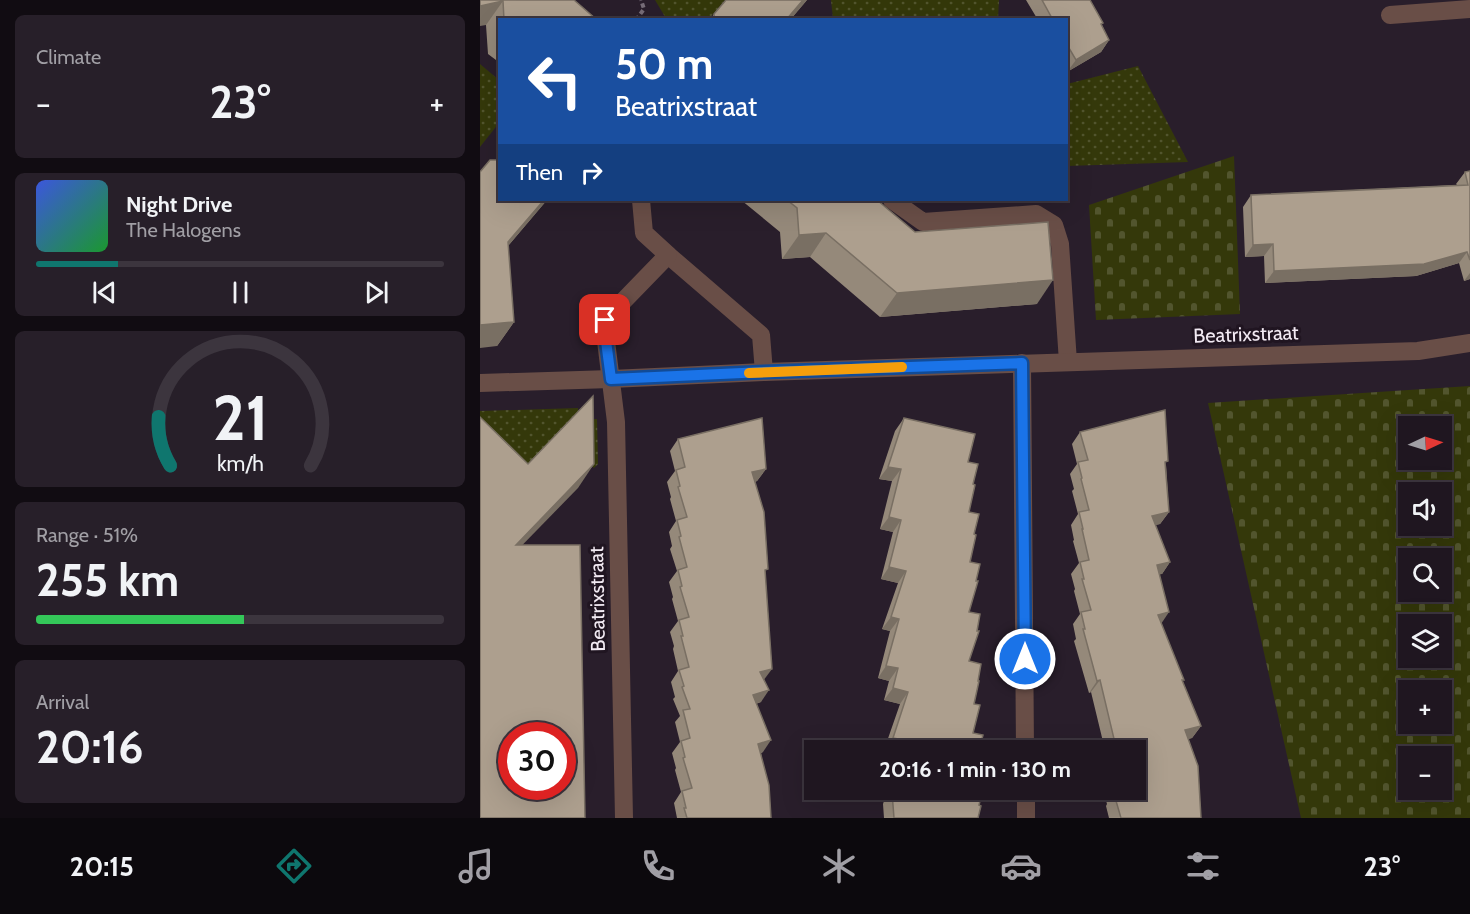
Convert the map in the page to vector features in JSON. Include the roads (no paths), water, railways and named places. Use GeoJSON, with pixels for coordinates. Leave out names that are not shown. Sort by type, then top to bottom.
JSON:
{"type":"FeatureCollection","features":[{"type":"Feature","properties":{"kind":"street"},"geometry":{"type":"LineString","coordinates":[[1390,15],[1470,9]]}},
{"type":"Feature","properties":{"kind":"street"},"geometry":{"type":"LineString","coordinates":[[641,201],[644,233],[761,335],[764,372]]}},
{"type":"Feature","properties":{"kind":"street"},"geometry":{"type":"LineString","coordinates":[[893,201],[923,222],[1036,214],[1054,225],[1060,244],[1068,362]]}},
{"type":"Feature","properties":{"kind":"street","name":"Beatrixstraat"},"geometry":{"type":"LineString","coordinates":[[624,818],[616,422],[605,320],[668,255]]}},
{"type":"Feature","properties":{"kind":"street","name":"Beatrixstraat"},"geometry":{"type":"LineString","coordinates":[[480,383],[1418,351],[1470,343]]}},
{"type":"Feature","properties":{"kind":"street"},"geometry":{"type":"LineString","coordinates":[[1022,363],[1025,740]]}},
{"type":"Feature","properties":{"kind":"street"},"geometry":{"type":"LineString","coordinates":[[1026,800],[1026,818]]}}]}
